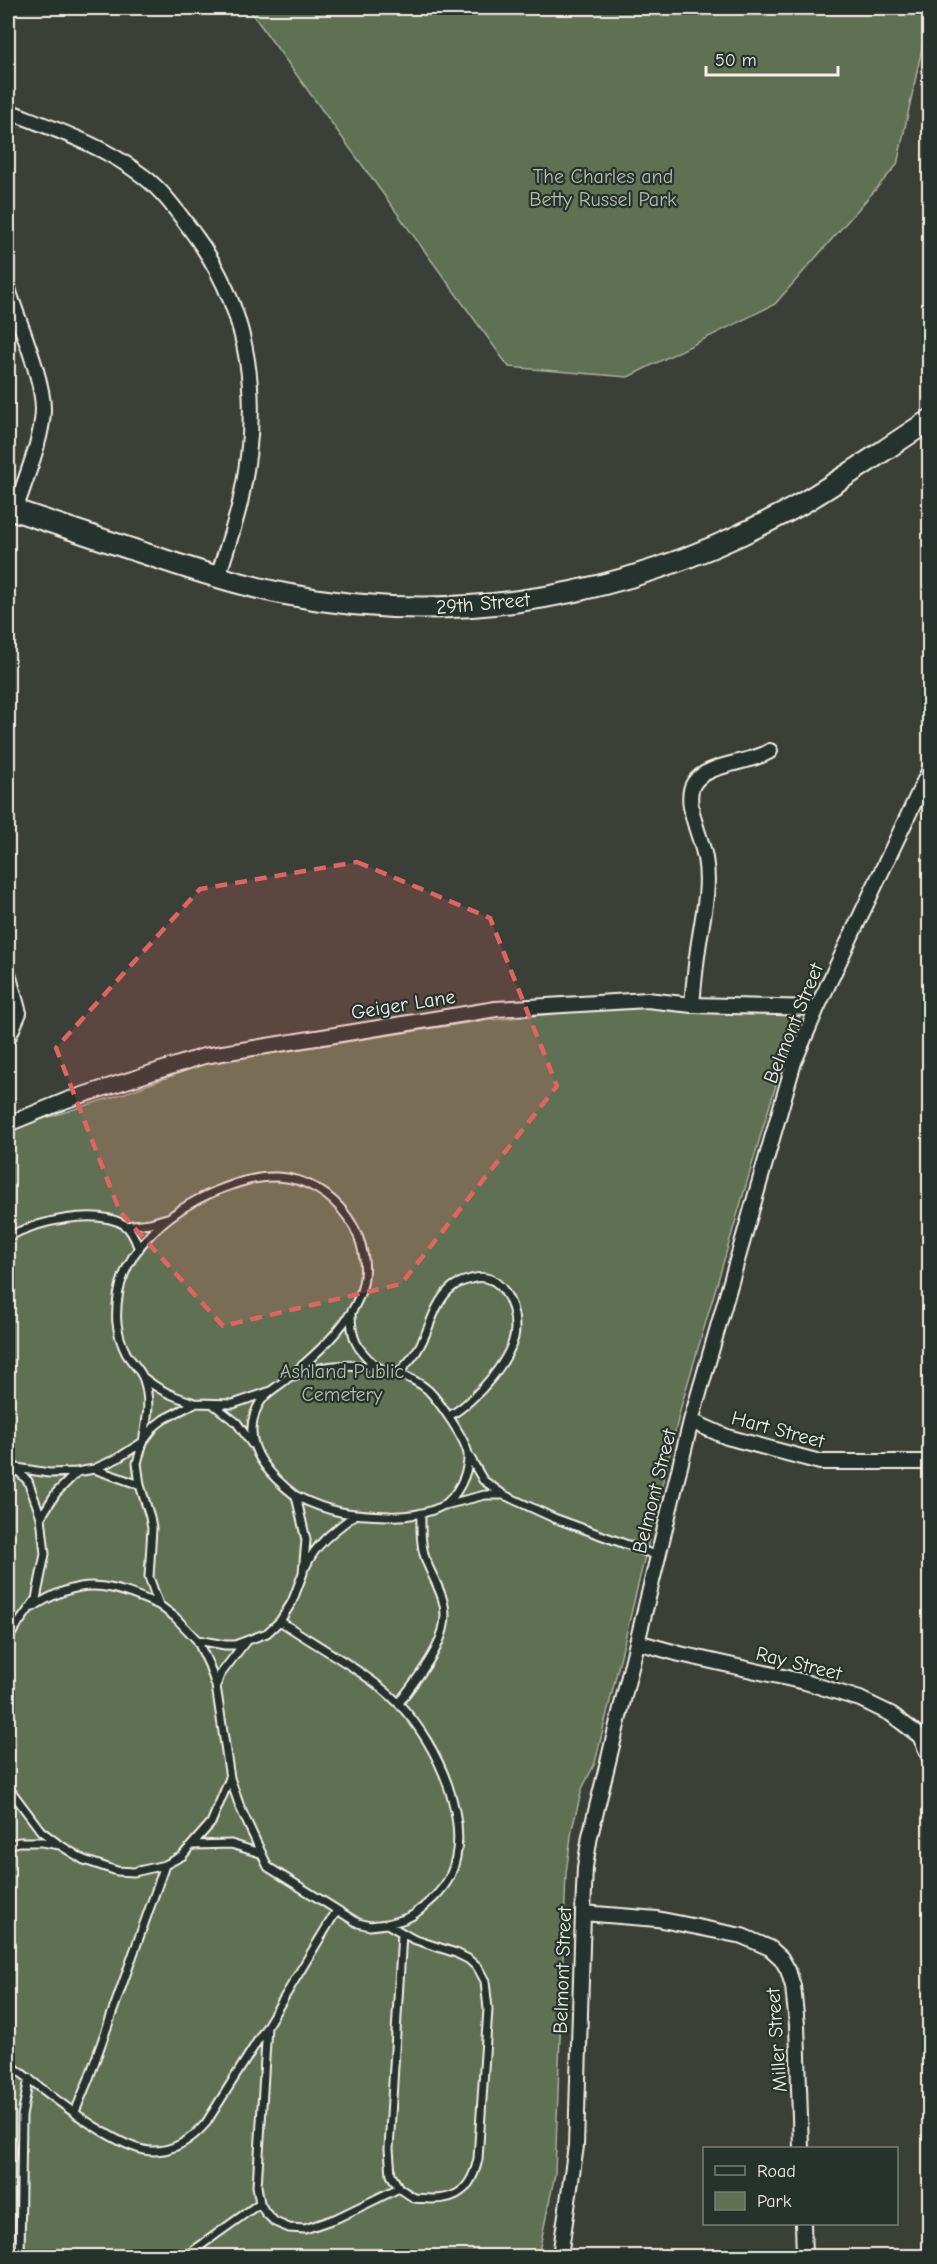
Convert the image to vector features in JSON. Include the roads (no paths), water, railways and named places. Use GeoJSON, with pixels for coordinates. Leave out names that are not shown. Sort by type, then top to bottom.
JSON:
{"type":"FeatureCollection","features":[{"type":"Feature","properties":{"kind":"street"},"geometry":{"type":"LineString","coordinates":[[8,111],[71,135],[108,153],[143,176],[157,188],[180,215],[222,277],[236,311],[245,348],[250,415],[246,471],[240,504],[218,577]]}},
{"type":"Feature","properties":{"kind":"street"},"geometry":{"type":"LineString","coordinates":[[8,290],[37,378],[43,409],[39,435],[11,509]]}},
{"type":"Feature","properties":{"kind":"street","name":"29th Street"},"geometry":{"type":"LineString","coordinates":[[11,509],[218,577],[283,594],[394,607],[429,608],[511,602],[594,588],[679,562],[761,525],[805,502],[930,420]]}},
{"type":"Feature","properties":{"kind":"street"},"geometry":{"type":"LineString","coordinates":[[692,1005],[708,890],[705,859],[690,803],[694,783],[711,771],[762,756],[770,751]]}},
{"type":"Feature","properties":{"kind":"street","name":"Belmont Street"},"geometry":{"type":"LineString","coordinates":[[560,2256],[576,2146],[585,1867],[590,1836],[691,1421],[794,1062],[816,1008],[930,769]]}},
{"type":"Feature","properties":{"kind":"street"},"geometry":{"type":"LineString","coordinates":[[8,974],[20,1013],[8,1038]]}},
{"type":"Feature","properties":{"kind":"street","name":"Geiger Lane"},"geometry":{"type":"LineString","coordinates":[[8,1124],[67,1100],[215,1054],[496,1010],[647,1000],[692,1005],[816,1008]]}},
{"type":"Feature","properties":{"kind":"street","name":"Hart Street"},"geometry":{"type":"LineString","coordinates":[[691,1421],[727,1437],[820,1462],[930,1462]]}},
{"type":"Feature","properties":{"kind":"street","name":"Ray Street"},"geometry":{"type":"LineString","coordinates":[[637,1642],[805,1682],[860,1699],[891,1714],[920,1736],[930,1758]]}},
{"type":"Feature","properties":{"kind":"street","name":"Miller Street"},"geometry":{"type":"LineString","coordinates":[[583,1913],[657,1919],[741,1936],[770,1948],[781,1958],[793,1986],[797,2025],[801,2147]]}},
{"type":"Feature","properties":{"kind":"street"},"geometry":{"type":"LineString","coordinates":[[803,2225],[804,2256]]}},
{"type":"Feature","properties":{"kind":"lane"},"geometry":{"type":"LineString","coordinates":[[276,1177],[294,1179],[310,1185],[339,1205],[350,1218],[358,1233],[365,1265],[360,1295],[351,1314],[319,1350],[286,1380],[268,1392],[233,1404],[214,1405],[195,1403],[158,1389],[144,1378],[126,1353],[116,1322],[118,1290],[130,1261],[139,1249],[150,1234],[169,1217],[207,1195],[241,1181],[276,1177]]}},
{"type":"Feature","properties":{"kind":"lane"},"geometry":{"type":"LineString","coordinates":[[8,1237],[48,1221],[76,1217],[111,1219],[133,1233],[139,1249]]}},
{"type":"Feature","properties":{"kind":"lane"},"geometry":{"type":"LineString","coordinates":[[125,1226],[150,1223],[169,1217]]}},
{"type":"Feature","properties":{"kind":"lane"},"geometry":{"type":"LineString","coordinates":[[398,1374],[418,1349],[435,1311],[449,1290],[458,1282],[478,1276],[498,1283],[512,1302],[515,1329],[513,1342],[500,1368],[482,1388],[449,1416]]}},
{"type":"Feature","properties":{"kind":"lane"},"geometry":{"type":"LineString","coordinates":[[351,1314],[354,1342],[377,1367]]}},
{"type":"Feature","properties":{"kind":"lane"},"geometry":{"type":"LineString","coordinates":[[286,1380],[327,1365],[345,1364],[377,1367],[415,1380],[428,1391],[449,1416],[483,1480],[504,1495],[554,1518],[658,1556]]}},
{"type":"Feature","properties":{"kind":"lane"},"geometry":{"type":"LineString","coordinates":[[144,1378],[150,1407],[137,1463],[140,1485],[152,1528],[149,1576],[159,1605]]}},
{"type":"Feature","properties":{"kind":"lane"},"geometry":{"type":"LineString","coordinates":[[254,1447],[252,1435],[255,1414],[268,1392]]}},
{"type":"Feature","properties":{"kind":"lane"},"geometry":{"type":"LineString","coordinates":[[17,1468],[49,1473],[94,1469],[118,1458],[143,1442],[155,1426],[195,1403]]}},
{"type":"Feature","properties":{"kind":"lane"},"geometry":{"type":"LineString","coordinates":[[214,1405],[237,1423],[265,1467],[283,1486],[296,1496],[320,1508],[355,1515],[395,1516],[421,1513],[485,1495],[504,1495]]}},
{"type":"Feature","properties":{"kind":"lane"},"geometry":{"type":"LineString","coordinates":[[444,1506],[459,1489],[466,1470],[468,1454]]}},
{"type":"Feature","properties":{"kind":"lane"},"geometry":{"type":"LineString","coordinates":[[8,1461],[28,1480],[41,1517],[45,1554],[36,1599],[8,1638]]}},
{"type":"Feature","properties":{"kind":"lane"},"geometry":{"type":"LineString","coordinates":[[94,1469],[140,1485]]}},
{"type":"Feature","properties":{"kind":"lane"},"geometry":{"type":"LineString","coordinates":[[41,1517],[56,1492],[78,1472]]}},
{"type":"Feature","properties":{"kind":"lane"},"geometry":{"type":"LineString","coordinates":[[296,1496],[306,1540],[303,1573]]}},
{"type":"Feature","properties":{"kind":"lane"},"geometry":{"type":"LineString","coordinates":[[399,1703],[434,1654],[445,1614],[444,1602],[423,1554],[420,1533],[421,1513]]}},
{"type":"Feature","properties":{"kind":"lane"},"geometry":{"type":"LineString","coordinates":[[197,1640],[225,1645],[246,1641],[267,1633],[280,1622],[292,1602],[310,1557],[324,1538],[355,1515]]}},
{"type":"Feature","properties":{"kind":"lane"},"geometry":{"type":"LineString","coordinates":[[28,1610],[46,1598],[69,1588],[96,1586],[123,1589],[159,1605],[175,1617],[197,1640],[209,1665],[216,1686],[231,1778],[240,1807],[268,1867],[358,1923],[370,1926],[411,1917],[432,1899],[449,1877],[457,1851],[454,1808],[443,1769],[423,1733],[399,1703],[364,1676],[280,1622]]}},
{"type":"Feature","properties":{"kind":"lane"},"geometry":{"type":"LineString","coordinates":[[216,1686],[220,1675],[246,1641]]}},
{"type":"Feature","properties":{"kind":"lane"},"geometry":{"type":"LineString","coordinates":[[8,1787],[42,1831],[60,1845],[84,1860],[117,1871],[134,1872],[165,1865],[182,1856],[211,1823],[231,1778]]}},
{"type":"Feature","properties":{"kind":"lane"},"geometry":{"type":"LineString","coordinates":[[8,1845],[19,1842],[42,1842],[60,1845]]}},
{"type":"Feature","properties":{"kind":"lane"},"geometry":{"type":"LineString","coordinates":[[193,1845],[231,1844],[260,1853]]}},
{"type":"Feature","properties":{"kind":"lane"},"geometry":{"type":"LineString","coordinates":[[75,2112],[165,1865]]}},
{"type":"Feature","properties":{"kind":"lane"},"geometry":{"type":"LineString","coordinates":[[8,2063],[106,2134],[136,2149],[168,2150],[182,2144],[206,2123],[236,2079],[337,1910]]}},
{"type":"Feature","properties":{"kind":"lane"},"geometry":{"type":"LineString","coordinates":[[387,1924],[413,1939],[456,1953],[478,1968],[485,1981],[488,2008],[478,2159],[470,2184],[452,2198],[415,2198],[399,2188],[391,2175],[388,2149],[402,1933]]}},
{"type":"Feature","properties":{"kind":"lane"},"geometry":{"type":"LineString","coordinates":[[267,2026],[257,2186],[260,2203],[265,2212],[275,2222],[290,2228],[305,2229],[337,2218],[399,2188]]}},
{"type":"Feature","properties":{"kind":"lane"},"geometry":{"type":"LineString","coordinates":[[20,2256],[22,2116],[29,2078]]}},
{"type":"Feature","properties":{"kind":"lane"},"geometry":{"type":"LineString","coordinates":[[186,2256],[260,2203]]}},
{"type":"Feature","properties":{"kind":"park label","name":"The Charles and Betty Russel Park"},"geometry":{"type":"Point","coordinates":[603,188]}},
{"type":"Feature","properties":{"kind":"park label","name":"Ashland Public Cemetery"},"geometry":{"type":"Point","coordinates":[342,1382]}}]}
